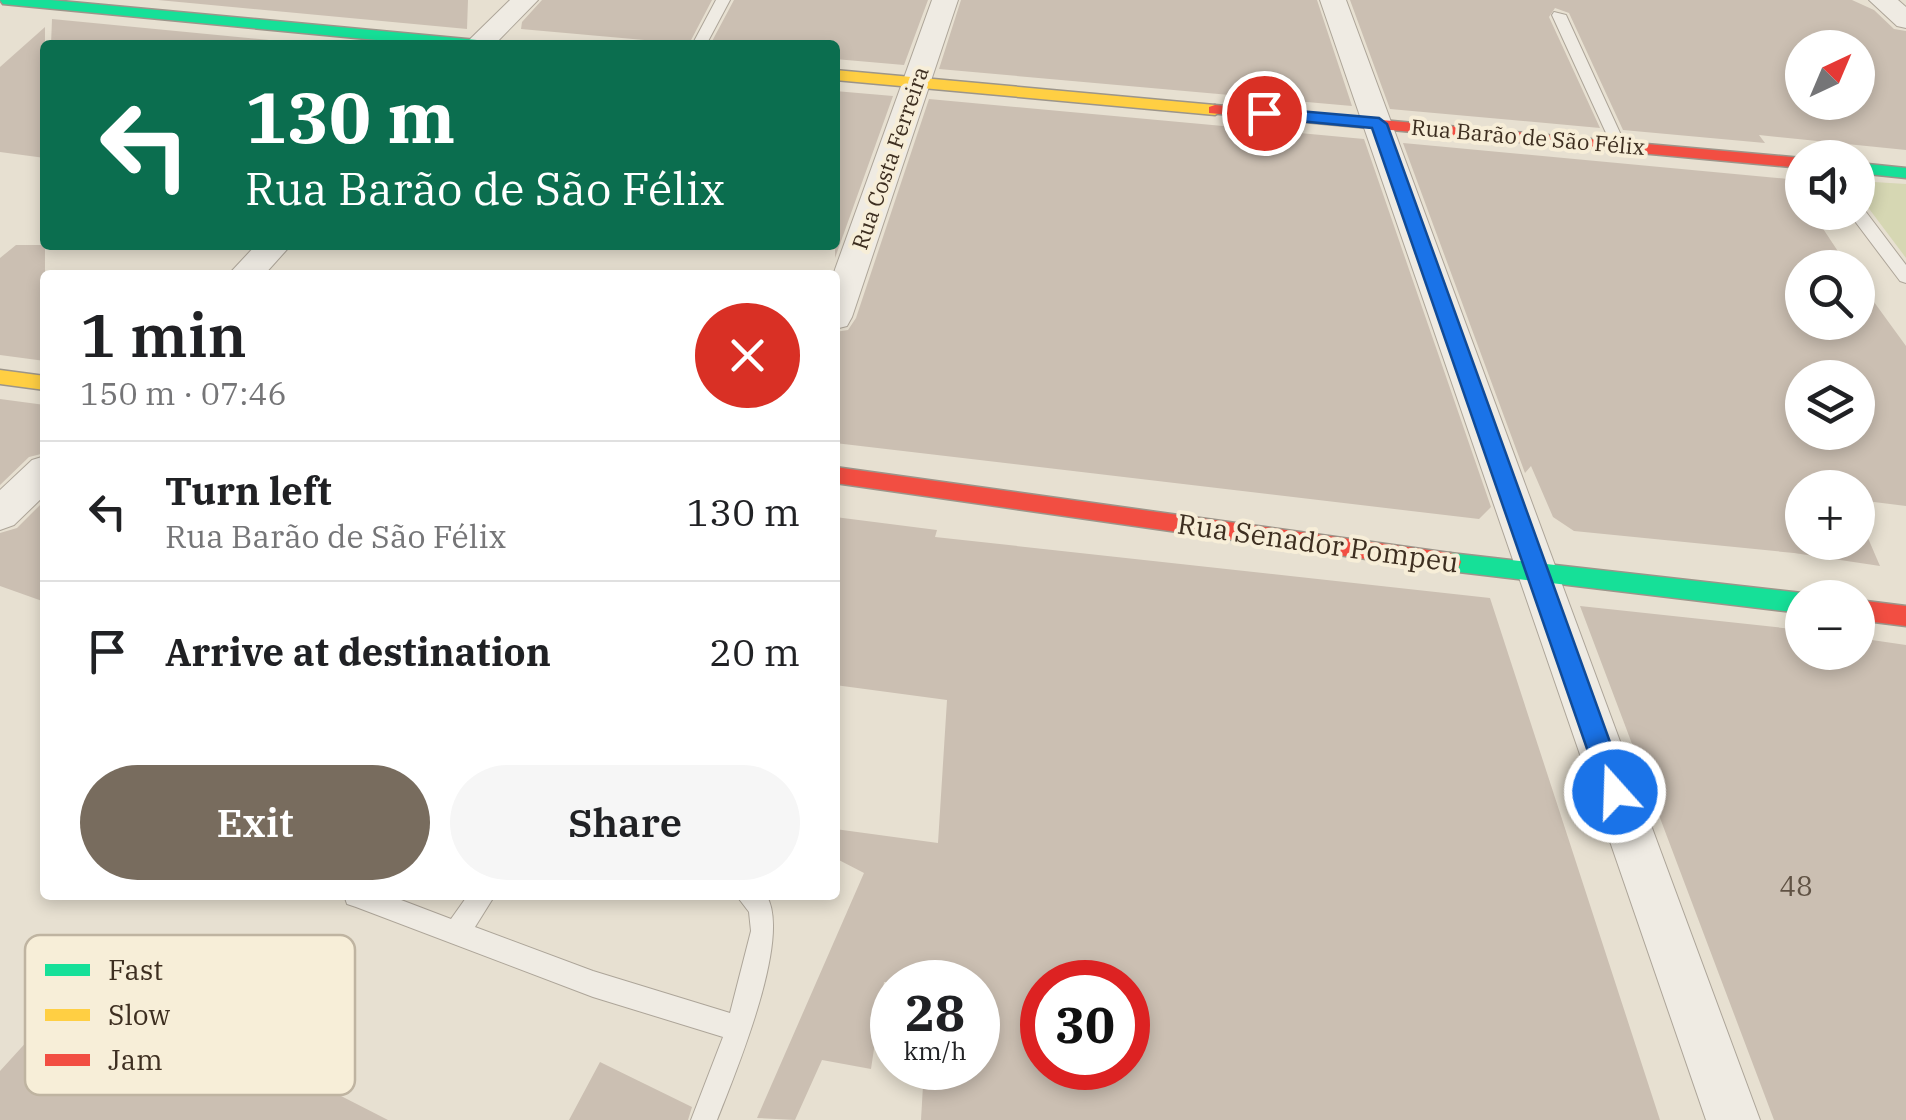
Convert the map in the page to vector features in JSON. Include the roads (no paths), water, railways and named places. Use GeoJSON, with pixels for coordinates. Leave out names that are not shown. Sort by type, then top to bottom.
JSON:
{"type":"FeatureCollection","features":[{"type":"Feature","properties":{"kind":"street"},"geometry":{"type":"LineString","coordinates":[[3,0],[425,40]]}},
{"type":"Feature","properties":{"kind":"street"},"geometry":{"type":"LineString","coordinates":[[483,40],[526,0]]}},
{"type":"Feature","properties":{"kind":"street","name":"Rua Costa Ferreira"},"geometry":{"type":"LineString","coordinates":[[840,302],[945,0]]}},
{"type":"Feature","properties":{"kind":"street"},"geometry":{"type":"LineString","coordinates":[[1333,0],[1733,1120]]}},
{"type":"Feature","properties":{"kind":"street"},"geometry":{"type":"LineString","coordinates":[[1882,0],[1906,20]]}},
{"type":"Feature","properties":{"kind":"street","name":"Rua Barão de São Félix"},"geometry":{"type":"LineString","coordinates":[[840,75],[1785,161]]}},
{"type":"Feature","properties":{"kind":"street"},"geometry":{"type":"LineString","coordinates":[[1875,170],[1906,174]]}},
{"type":"Feature","properties":{"kind":"street"},"geometry":{"type":"LineString","coordinates":[[249,270],[270,250]]}},
{"type":"Feature","properties":{"kind":"street"},"geometry":{"type":"LineString","coordinates":[[0,377],[40,382]]}},
{"type":"Feature","properties":{"kind":"street"},"geometry":{"type":"LineString","coordinates":[[0,514],[40,475]]}},
{"type":"Feature","properties":{"kind":"street","name":"Rua Senador Pompeu"},"geometry":{"type":"LineString","coordinates":[[840,476],[1536,574],[1785,601]]}},
{"type":"Feature","properties":{"kind":"street"},"geometry":{"type":"LineString","coordinates":[[1875,612],[1906,616]]}},
{"type":"Feature","properties":{"kind":"lane"},"geometry":{"type":"LineString","coordinates":[[701,40],[722,0]]}},
{"type":"Feature","properties":{"kind":"lane"},"geometry":{"type":"LineString","coordinates":[[1559,16],[1619,146]]}},
{"type":"Feature","properties":{"kind":"lane"},"geometry":{"type":"LineString","coordinates":[[1871,230],[1906,277]]}},
{"type":"Feature","properties":{"kind":"lane"},"geometry":{"type":"LineString","coordinates":[[369,900],[592,984],[740,1028]]}},
{"type":"Feature","properties":{"kind":"lane"},"geometry":{"type":"LineString","coordinates":[[456,933],[480,900]]}},
{"type":"Feature","properties":{"kind":"lane"},"geometry":{"type":"LineString","coordinates":[[704,1120],[740,1028],[763,931],[760,906],[753,900]]}}]}
